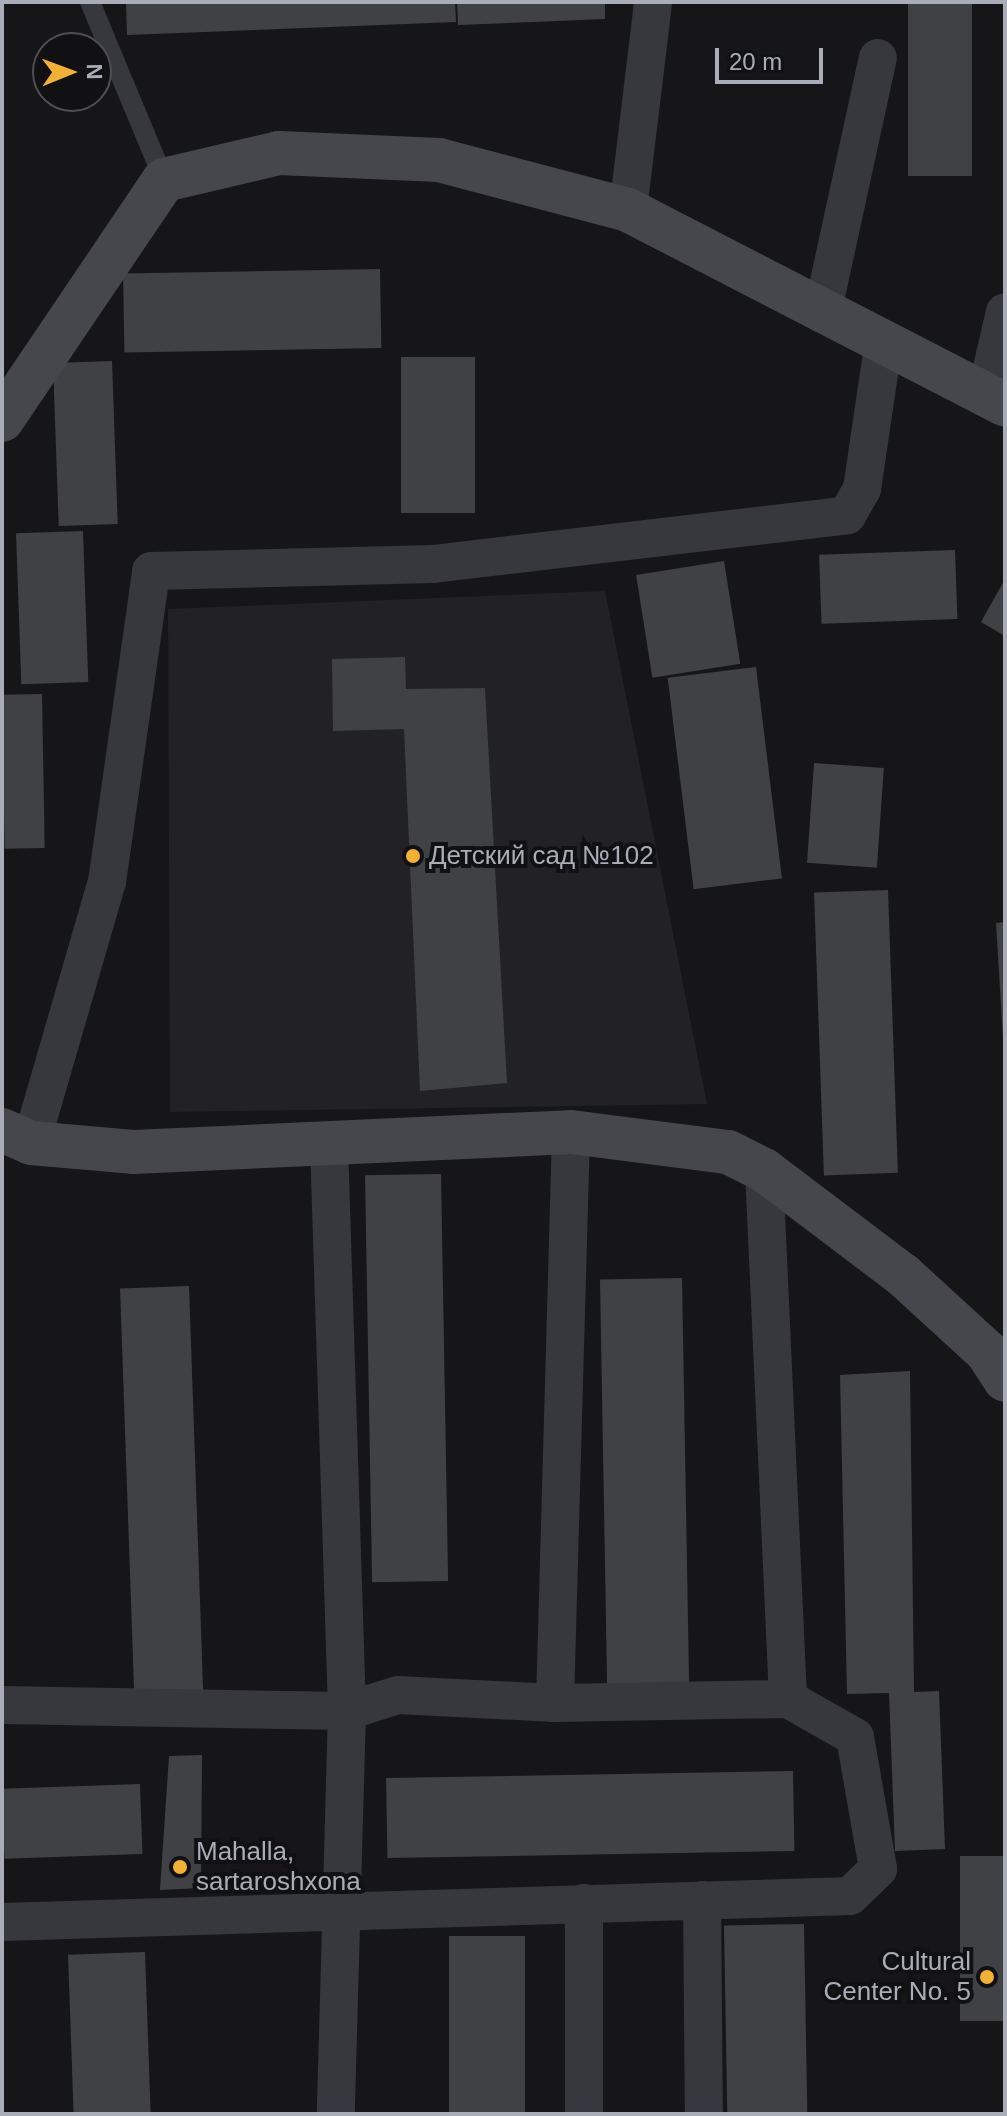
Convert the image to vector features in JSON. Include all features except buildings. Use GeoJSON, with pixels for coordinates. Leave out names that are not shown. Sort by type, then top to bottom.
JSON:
{"type":"FeatureCollection","features":[{"type":"Feature","properties":{"kind":"street"},"geometry":{"type":"LineString","coordinates":[[628,210],[653,2]]}},
{"type":"Feature","properties":{"kind":"street"},"geometry":{"type":"LineString","coordinates":[[822,314],[878,58]]}},
{"type":"Feature","properties":{"kind":"street"},"geometry":{"type":"LineString","coordinates":[[2,420],[164,180],[279,153],[439,160],[628,210],[883,346],[996,399],[1005,312]]}},
{"type":"Feature","properties":{"kind":"street"},"geometry":{"type":"LineString","coordinates":[[883,346],[862,489],[847,515],[433,564],[151,571],[107,882],[17,1137],[133,1152],[571,1132],[691,1144],[764,1170],[936,1304],[1005,1380]]}},
{"type":"Feature","properties":{"kind":"street"},"geometry":{"type":"LineString","coordinates":[[555,1703],[571,1132]]}},
{"type":"Feature","properties":{"kind":"street"},"geometry":{"type":"LineString","coordinates":[[329,1144],[347,1711],[346,1914],[336,2114]]}},
{"type":"Feature","properties":{"kind":"street"},"geometry":{"type":"LineString","coordinates":[[764,1170],[788,1699]]}},
{"type":"Feature","properties":{"kind":"street"},"geometry":{"type":"LineString","coordinates":[[2,1705],[347,1711],[398,1695],[555,1703],[788,1699],[855,1737],[878,1869],[850,1896],[584,1903],[346,1914],[2,1922]]}},
{"type":"Feature","properties":{"kind":"street"},"geometry":{"type":"LineString","coordinates":[[702,1900],[704,2114]]}},
{"type":"Feature","properties":{"kind":"street"},"geometry":{"type":"LineString","coordinates":[[584,1903],[584,2114]]}},
{"type":"Feature","properties":{"kind":"lane"},"geometry":{"type":"LineString","coordinates":[[90,2],[164,180]]}},
{"type":"Feature","properties":{"kind":"shaded area","name":"Детский сад №102"},"geometry":{"type":"Polygon","coordinates":[[[605,591],[707,1104],[170,1112],[168,609],[605,591]]]}},
{"type":"Feature","properties":{"kind":"place","name":"Детский сад №102"},"geometry":{"type":"Point","coordinates":[413,856]}},
{"type":"Feature","properties":{"kind":"place","name":"Mahalla, sartaroshxona"},"geometry":{"type":"Point","coordinates":[180,1867]}},
{"type":"Feature","properties":{"kind":"place","name":"Cultural Center No. 5"},"geometry":{"type":"Point","coordinates":[987,1977]}}]}
